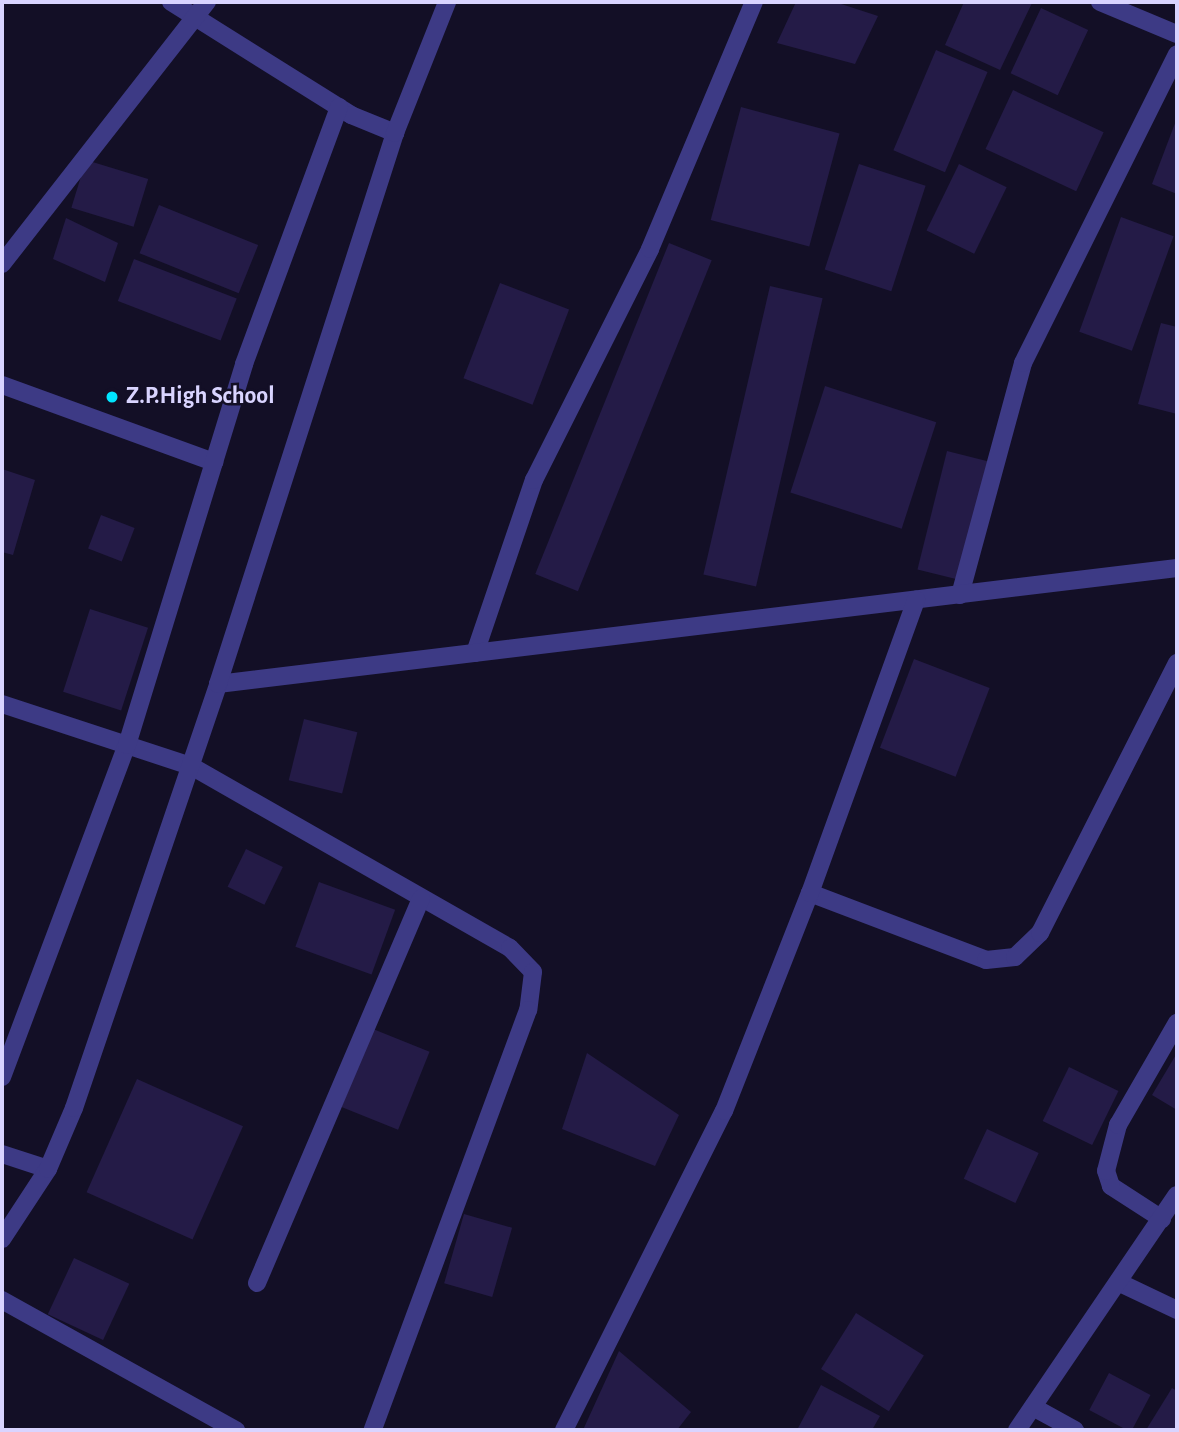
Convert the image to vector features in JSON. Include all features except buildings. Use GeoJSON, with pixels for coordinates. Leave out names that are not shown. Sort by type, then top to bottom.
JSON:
{"type":"FeatureCollection","features":[{"type":"Feature","properties":{"kind":"street"},"geometry":{"type":"LineString","coordinates":[[171,2],[345,111],[387,130]]}},
{"type":"Feature","properties":{"kind":"street"},"geometry":{"type":"LineString","coordinates":[[2,264],[207,2]]}},
{"type":"Feature","properties":{"kind":"street"},"geometry":{"type":"LineString","coordinates":[[2,1239],[48,1169],[74,1108],[218,684],[387,130],[447,2]]}},
{"type":"Feature","properties":{"kind":"street"},"geometry":{"type":"LineString","coordinates":[[475,653],[537,472],[659,228],[754,2]]}},
{"type":"Feature","properties":{"kind":"street"},"geometry":{"type":"LineString","coordinates":[[1100,2],[1177,34]]}},
{"type":"Feature","properties":{"kind":"street"},"geometry":{"type":"LineString","coordinates":[[960,595],[1023,363],[1177,54]]}},
{"type":"Feature","properties":{"kind":"street"},"geometry":{"type":"LineString","coordinates":[[2,1077],[133,746],[244,364],[345,111]]}},
{"type":"Feature","properties":{"kind":"street"},"geometry":{"type":"LineString","coordinates":[[2,385],[214,462]]}},
{"type":"Feature","properties":{"kind":"street"},"geometry":{"type":"LineString","coordinates":[[218,684],[960,595],[1176,566]]}},
{"type":"Feature","properties":{"kind":"street"},"geometry":{"type":"LineString","coordinates":[[564,1430],[707,1149],[810,893],[916,600]]}},
{"type":"Feature","properties":{"kind":"street"},"geometry":{"type":"LineString","coordinates":[[810,893],[986,960],[1015,957],[1040,933],[1177,663]]}},
{"type":"Feature","properties":{"kind":"street"},"geometry":{"type":"LineString","coordinates":[[2,704],[191,766],[523,958],[533,972],[534,989],[373,1430]]}},
{"type":"Feature","properties":{"kind":"street"},"geometry":{"type":"LineString","coordinates":[[257,1283],[421,898]]}},
{"type":"Feature","properties":{"kind":"street"},"geometry":{"type":"LineString","coordinates":[[1162,1219],[1111,1186],[1106,1171],[1118,1125],[1177,1023]]}},
{"type":"Feature","properties":{"kind":"street"},"geometry":{"type":"LineString","coordinates":[[2,1154],[48,1169]]}},
{"type":"Feature","properties":{"kind":"street"},"geometry":{"type":"LineString","coordinates":[[1017,1430],[1177,1195]]}},
{"type":"Feature","properties":{"kind":"street"},"geometry":{"type":"LineString","coordinates":[[1118,1282],[1177,1310]]}},
{"type":"Feature","properties":{"kind":"street"},"geometry":{"type":"LineString","coordinates":[[2,1300],[236,1430]]}},
{"type":"Feature","properties":{"kind":"street"},"geometry":{"type":"LineString","coordinates":[[1033,1407],[1075,1430]]}},
{"type":"Feature","properties":{"kind":"place","name":"Z.P.High School"},"geometry":{"type":"Point","coordinates":[112,397]}}]}
